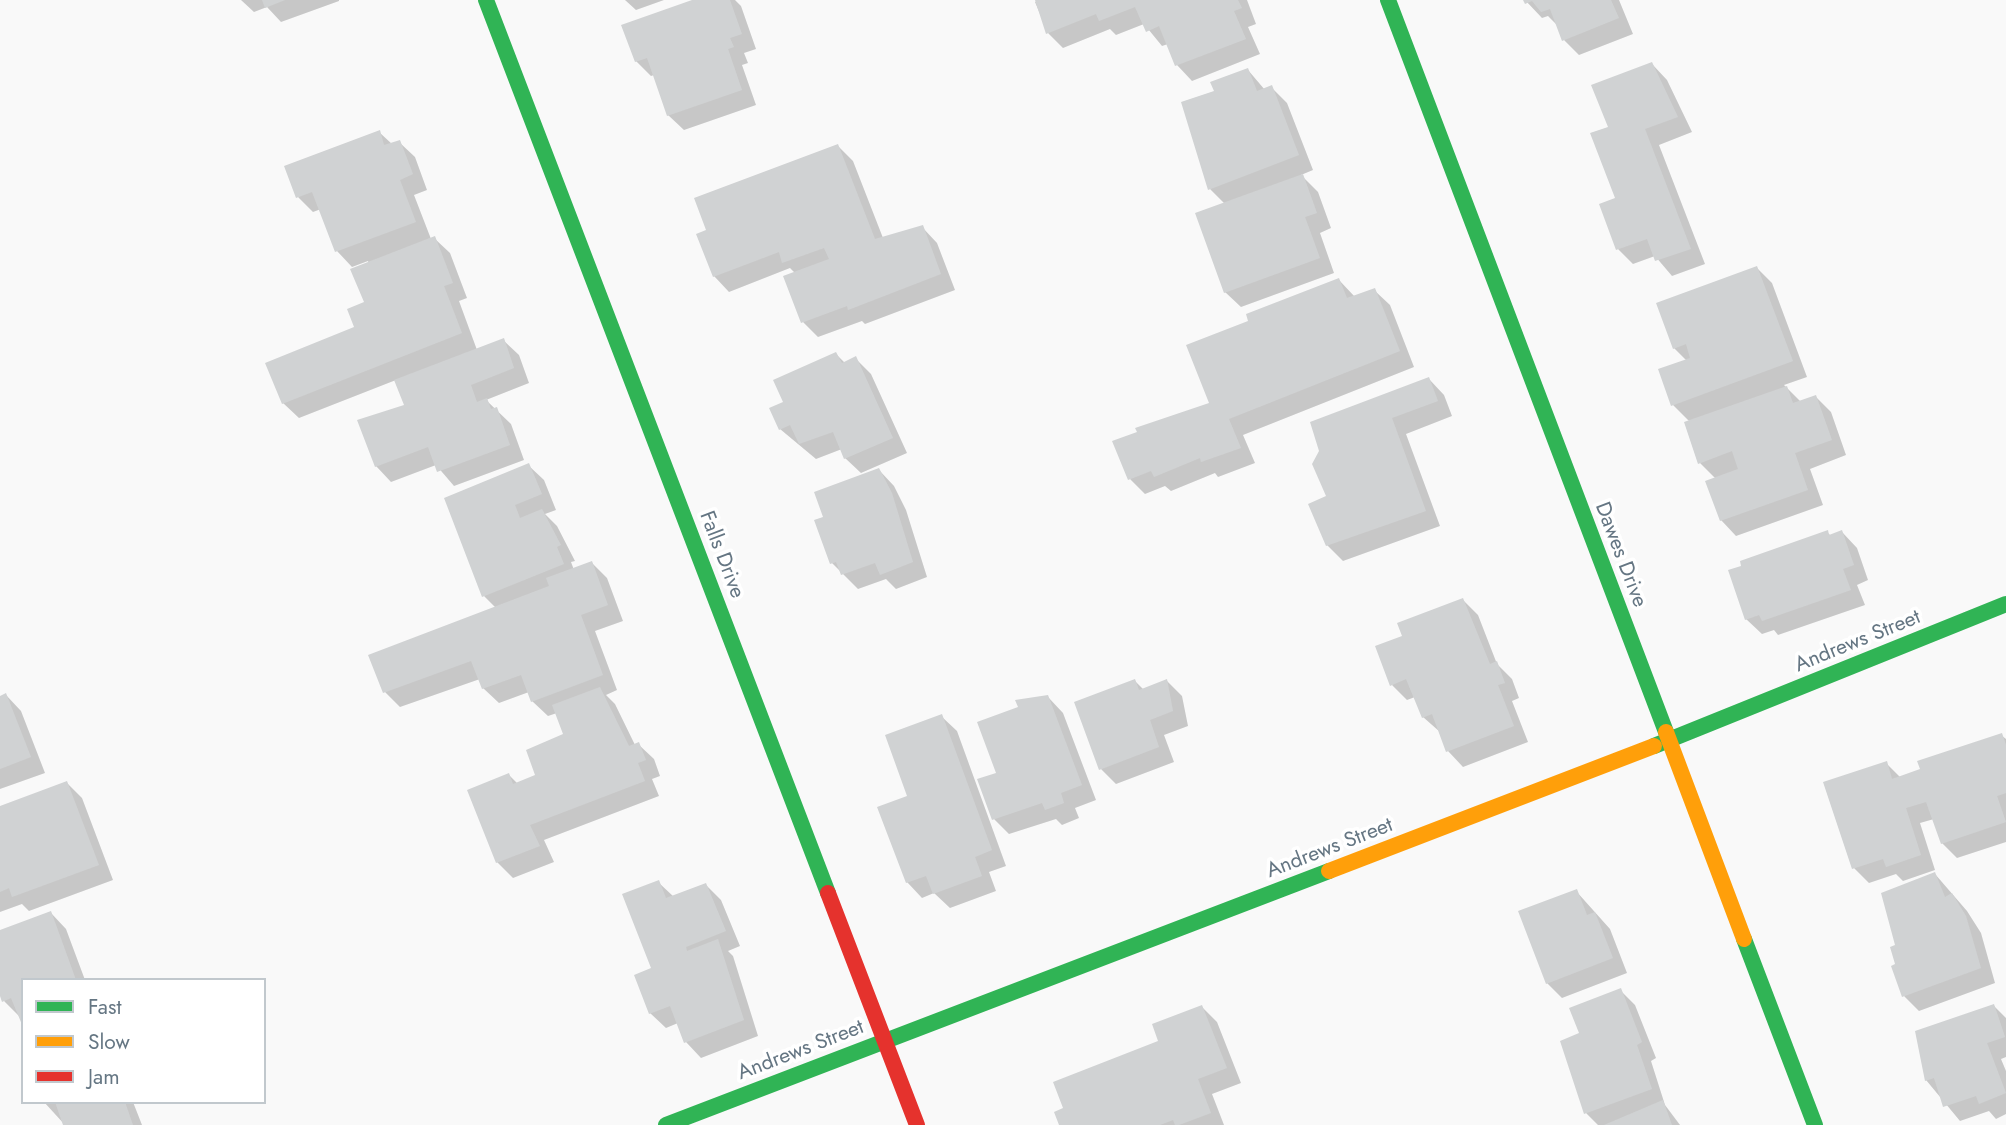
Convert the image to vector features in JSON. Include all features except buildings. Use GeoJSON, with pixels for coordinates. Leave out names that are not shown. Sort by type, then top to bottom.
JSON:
{"type":"FeatureCollection","features":[{"type":"Feature","properties":{"kind":"street","name":"Falls Drive"},"geometry":{"type":"LineString","coordinates":[[486,0],[917,1125]]}},
{"type":"Feature","properties":{"kind":"street","name":"Dawes Drive"},"geometry":{"type":"LineString","coordinates":[[1388,0],[1815,1125]]}},
{"type":"Feature","properties":{"kind":"street","name":"Andrews Street"},"geometry":{"type":"LineString","coordinates":[[666,1125],[1668,741],[2006,604]]}},
{"type":"Feature","properties":{"kind":"traffic: fast"},"geometry":{"type":"LineString","coordinates":[[486,0],[828,893]]}},
{"type":"Feature","properties":{"kind":"traffic: fast"},"geometry":{"type":"LineString","coordinates":[[1388,0],[1666,732]]}},
{"type":"Feature","properties":{"kind":"traffic: fast"},"geometry":{"type":"LineString","coordinates":[[1654,746],[2006,604]]}},
{"type":"Feature","properties":{"kind":"traffic: fast"},"geometry":{"type":"LineString","coordinates":[[666,1125],[1329,871]]}},
{"type":"Feature","properties":{"kind":"traffic: fast"},"geometry":{"type":"LineString","coordinates":[[1744,939],[1815,1125]]}},
{"type":"Feature","properties":{"kind":"traffic: slow"},"geometry":{"type":"LineString","coordinates":[[1666,732],[1744,939]]}},
{"type":"Feature","properties":{"kind":"traffic: slow"},"geometry":{"type":"LineString","coordinates":[[1329,871],[1654,746]]}},
{"type":"Feature","properties":{"kind":"traffic: jam"},"geometry":{"type":"LineString","coordinates":[[828,893],[917,1125]]}}]}
